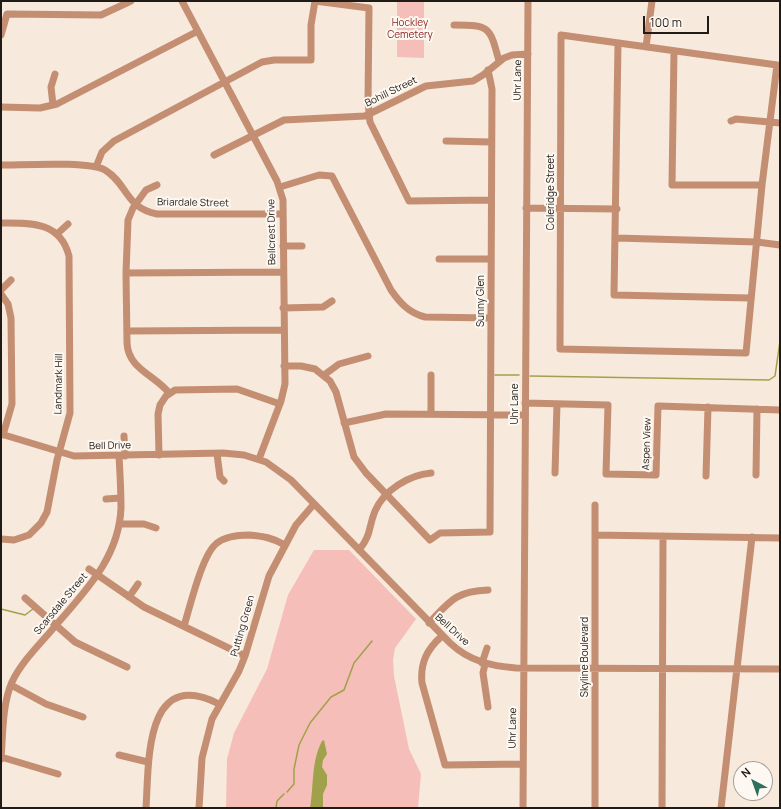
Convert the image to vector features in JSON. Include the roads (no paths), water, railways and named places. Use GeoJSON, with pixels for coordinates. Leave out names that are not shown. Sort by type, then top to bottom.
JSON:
{"type":"FeatureCollection","features":[{"type":"Feature","properties":{"kind":"street"},"geometry":{"type":"LineString","coordinates":[[1,36],[7,14],[101,15],[131,1]]}},
{"type":"Feature","properties":{"kind":"street","name":"Bellcrest Drive"},"geometry":{"type":"LineString","coordinates":[[182,1],[280,187],[283,214],[284,389],[280,404],[258,459]]}},
{"type":"Feature","properties":{"kind":"street"},"geometry":{"type":"LineString","coordinates":[[1,165],[96,166],[102,152],[114,141],[262,62],[270,60],[311,60],[311,25],[315,1],[369,8],[368,115],[372,128],[410,201],[491,200]]}},
{"type":"Feature","properties":{"kind":"street","name":"Uhr Lane"},"geometry":{"type":"LineString","coordinates":[[523,808],[528,1]]}},
{"type":"Feature","properties":{"kind":"street"},"geometry":{"type":"LineString","coordinates":[[646,47],[652,1]]}},
{"type":"Feature","properties":{"kind":"street"},"geometry":{"type":"LineString","coordinates":[[454,25],[474,25],[486,29],[492,37],[499,61]]}},
{"type":"Feature","properties":{"kind":"street"},"geometry":{"type":"LineString","coordinates":[[1,107],[40,108],[53,105],[198,31]]}},
{"type":"Feature","properties":{"kind":"street","name":"Coleridge Street"},"geometry":{"type":"LineString","coordinates":[[618,43],[562,35],[560,349],[746,353],[750,298]]}},
{"type":"Feature","properties":{"kind":"street"},"geometry":{"type":"LineString","coordinates":[[618,43],[777,65],[769,122],[750,298],[614,295],[617,209],[618,43]]}},
{"type":"Feature","properties":{"kind":"street"},"geometry":{"type":"LineString","coordinates":[[674,51],[672,185],[762,185]]}},
{"type":"Feature","properties":{"kind":"street","name":"Bohill Street"},"geometry":{"type":"LineString","coordinates":[[214,155],[279,122],[290,119],[352,118],[368,115],[426,86],[436,84],[465,83],[476,79],[499,61],[512,55],[528,54]]}},
{"type":"Feature","properties":{"kind":"street","name":"Sunny Glen"},"geometry":{"type":"LineString","coordinates":[[388,495],[430,540],[440,533],[490,532],[492,89],[488,70]]}},
{"type":"Feature","properties":{"kind":"street"},"geometry":{"type":"LineString","coordinates":[[53,105],[50,87],[55,74]]}},
{"type":"Feature","properties":{"kind":"street"},"geometry":{"type":"LineString","coordinates":[[731,121],[736,119],[780,123]]}},
{"type":"Feature","properties":{"kind":"street"},"geometry":{"type":"LineString","coordinates":[[446,141],[491,142]]}},
{"type":"Feature","properties":{"kind":"street","name":"Briardale Street"},"geometry":{"type":"LineString","coordinates":[[96,166],[113,176],[135,205],[149,212],[157,214],[283,214]]}},
{"type":"Feature","properties":{"kind":"street"},"geometry":{"type":"LineString","coordinates":[[280,187],[319,175],[332,176],[391,290],[403,306],[415,314],[425,317],[491,318]]}},
{"type":"Feature","properties":{"kind":"street"},"geometry":{"type":"LineString","coordinates":[[157,185],[146,190],[135,205],[128,220],[126,273],[127,347],[131,360],[140,370],[160,382],[169,393]]}},
{"type":"Feature","properties":{"kind":"street"},"geometry":{"type":"LineString","coordinates":[[526,208],[617,209]]}},
{"type":"Feature","properties":{"kind":"street"},"geometry":{"type":"LineString","coordinates":[[1,223],[39,225],[57,234],[68,224]]}},
{"type":"Feature","properties":{"kind":"street","name":"Landmark Hill"},"geometry":{"type":"LineString","coordinates":[[1,540],[14,540],[29,535],[44,520],[59,452],[70,413],[69,256],[64,244],[57,234]]}},
{"type":"Feature","properties":{"kind":"street"},"geometry":{"type":"LineString","coordinates":[[616,238],[757,242],[780,245]]}},
{"type":"Feature","properties":{"kind":"street"},"geometry":{"type":"LineString","coordinates":[[283,246],[302,246]]}},
{"type":"Feature","properties":{"kind":"street"},"geometry":{"type":"LineString","coordinates":[[439,259],[491,259]]}},
{"type":"Feature","properties":{"kind":"street"},"geometry":{"type":"LineString","coordinates":[[126,273],[283,272]]}},
{"type":"Feature","properties":{"kind":"street"},"geometry":{"type":"LineString","coordinates":[[1,290],[11,280]]}},
{"type":"Feature","properties":{"kind":"street"},"geometry":{"type":"LineString","coordinates":[[1,294],[8,304],[11,318],[12,404],[2,434]]}},
{"type":"Feature","properties":{"kind":"street"},"geometry":{"type":"LineString","coordinates":[[283,308],[323,307],[332,301]]}},
{"type":"Feature","properties":{"kind":"street"},"geometry":{"type":"LineString","coordinates":[[127,331],[284,330]]}},
{"type":"Feature","properties":{"kind":"street"},"geometry":{"type":"LineString","coordinates":[[324,375],[339,364],[368,356]]}},
{"type":"Feature","properties":{"kind":"street"},"geometry":{"type":"LineString","coordinates":[[284,366],[296,365],[310,368],[324,375],[330,382],[336,392],[354,457],[362,468],[388,495]]}},
{"type":"Feature","properties":{"kind":"street"},"geometry":{"type":"LineString","coordinates":[[431,375],[431,414]]}},
{"type":"Feature","properties":{"kind":"street"},"geometry":{"type":"LineString","coordinates":[[159,455],[158,414],[162,400],[169,393],[182,388],[231,388],[280,404]]}},
{"type":"Feature","properties":{"kind":"street","name":"Aspen View"},"geometry":{"type":"LineString","coordinates":[[525,403],[608,405],[606,474],[656,475],[658,406],[780,410]]}},
{"type":"Feature","properties":{"kind":"street"},"geometry":{"type":"LineString","coordinates":[[556,473],[557,404]]}},
{"type":"Feature","properties":{"kind":"street"},"geometry":{"type":"LineString","coordinates":[[706,476],[708,408]]}},
{"type":"Feature","properties":{"kind":"street"},"geometry":{"type":"LineString","coordinates":[[756,475],[757,409]]}},
{"type":"Feature","properties":{"kind":"street"},"geometry":{"type":"LineString","coordinates":[[344,423],[379,414],[525,415]]}},
{"type":"Feature","properties":{"kind":"street","name":"Bell Drive"},"geometry":{"type":"LineString","coordinates":[[2,434],[59,452],[83,457],[220,454],[244,455],[258,459],[283,473],[442,636],[460,652],[483,663],[498,667],[524,668],[663,667],[780,669]]}},
{"type":"Feature","properties":{"kind":"street","name":"Scarsdale Street"},"geometry":{"type":"LineString","coordinates":[[1,758],[3,724],[7,698],[16,668],[56,625],[98,575],[110,554],[119,524],[124,436]]}},
{"type":"Feature","properties":{"kind":"street"},"geometry":{"type":"LineString","coordinates":[[222,445],[220,454],[220,478],[224,481]]}},
{"type":"Feature","properties":{"kind":"street"},"geometry":{"type":"LineString","coordinates":[[359,550],[369,537],[372,519],[378,504],[408,478],[431,473]]}},
{"type":"Feature","properties":{"kind":"street"},"geometry":{"type":"LineString","coordinates":[[106,498],[120,498]]}},
{"type":"Feature","properties":{"kind":"street","name":"Putting Green"},"geometry":{"type":"LineString","coordinates":[[199,808],[202,758],[208,732],[219,704],[239,671],[245,656],[265,588],[285,545],[300,519],[314,504]]}},
{"type":"Feature","properties":{"kind":"street","name":"Skyline Boulevard"},"geometry":{"type":"LineString","coordinates":[[595,505],[595,808]]}},
{"type":"Feature","properties":{"kind":"street"},"geometry":{"type":"LineString","coordinates":[[119,524],[144,524],[156,528]]}},
{"type":"Feature","properties":{"kind":"street"},"geometry":{"type":"LineString","coordinates":[[184,626],[204,562],[216,544],[230,537],[245,535],[266,537],[285,545]]}},
{"type":"Feature","properties":{"kind":"street"},"geometry":{"type":"LineString","coordinates":[[595,535],[780,538]]}},
{"type":"Feature","properties":{"kind":"street"},"geometry":{"type":"LineString","coordinates":[[662,808],[663,536]]}},
{"type":"Feature","properties":{"kind":"street"},"geometry":{"type":"LineString","coordinates":[[721,808],[752,537]]}},
{"type":"Feature","properties":{"kind":"street"},"geometry":{"type":"LineString","coordinates":[[89,569],[144,607],[245,656]]}},
{"type":"Feature","properties":{"kind":"street"},"geometry":{"type":"LineString","coordinates":[[129,597],[138,584]]}},
{"type":"Feature","properties":{"kind":"street"},"geometry":{"type":"LineString","coordinates":[[429,623],[459,595],[475,590],[488,590]]}},
{"type":"Feature","properties":{"kind":"street"},"geometry":{"type":"LineString","coordinates":[[26,598],[75,642],[127,667]]}},
{"type":"Feature","properties":{"kind":"street"},"geometry":{"type":"LineString","coordinates":[[442,636],[427,652],[421,673],[422,683],[445,765],[523,764]]}},
{"type":"Feature","properties":{"kind":"street"},"geometry":{"type":"LineString","coordinates":[[487,648],[483,663],[483,673],[488,707]]}},
{"type":"Feature","properties":{"kind":"street"},"geometry":{"type":"LineString","coordinates":[[11,685],[46,704],[83,717]]}},
{"type":"Feature","properties":{"kind":"street"},"geometry":{"type":"LineString","coordinates":[[146,808],[148,762],[154,726],[159,714],[168,704],[183,696],[208,698],[219,704]]}},
{"type":"Feature","properties":{"kind":"street"},"geometry":{"type":"LineString","coordinates":[[119,755],[148,762]]}},
{"type":"Feature","properties":{"kind":"street"},"geometry":{"type":"LineString","coordinates":[[1,758],[58,774]]}},
{"type":"Feature","properties":{"kind":"waterway"},"geometry":{"type":"LineString","coordinates":[[530,376],[769,380],[775,376],[780,341]]}},
{"type":"Feature","properties":{"kind":"waterway"},"geometry":{"type":"LineString","coordinates":[[495,375],[519,375]]}},
{"type":"Feature","properties":{"kind":"waterway"},"geometry":{"type":"LineString","coordinates":[[1,609],[25,615],[33,609]]}},
{"type":"Feature","properties":{"kind":"waterway"},"geometry":{"type":"LineString","coordinates":[[287,792],[294,784],[294,769],[299,745],[310,723],[331,697],[344,690],[354,663],[372,641]]}},
{"type":"Feature","properties":{"kind":"waterway"},"geometry":{"type":"LineString","coordinates":[[276,808],[277,801],[284,794]]}},
{"type":"Feature","properties":{"kind":"park label","name":"Hockley Cemetery"},"geometry":{"type":"Point","coordinates":[410,28]}}]}
